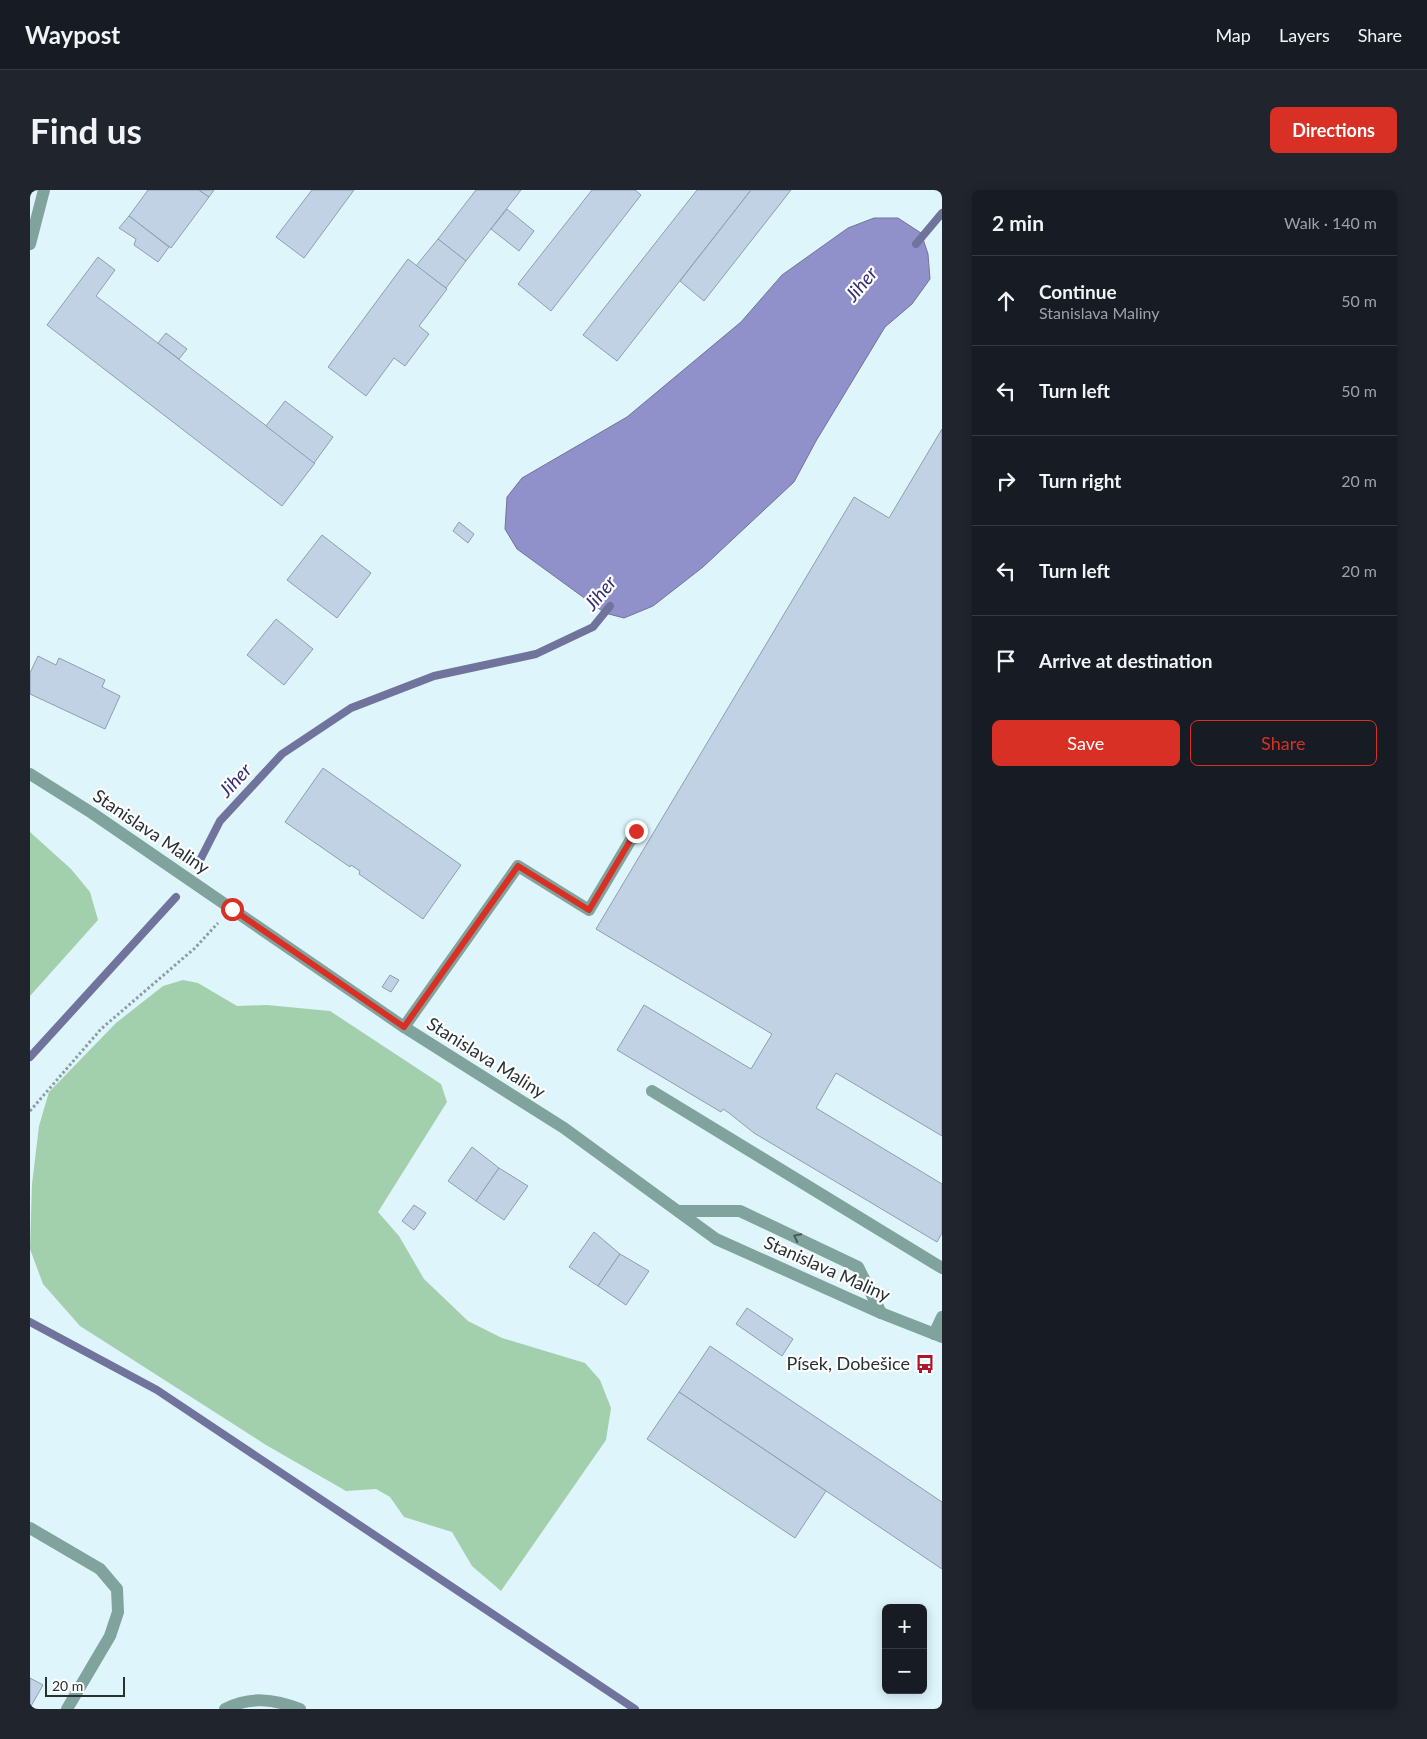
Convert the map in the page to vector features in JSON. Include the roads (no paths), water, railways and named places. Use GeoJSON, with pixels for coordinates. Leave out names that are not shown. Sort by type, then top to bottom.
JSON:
{"type":"FeatureCollection","features":[{"type":"Feature","properties":{"kind":"street"},"geometry":{"type":"LineString","coordinates":[[30,244],[44,190]]}},
{"type":"Feature","properties":{"kind":"street","name":"Stanislava Maliny"},"geometry":{"type":"LineString","coordinates":[[30,774],[92,813],[404,1027],[564,1128],[716,1239],[881,1313],[938,1335]]}},
{"type":"Feature","properties":{"kind":"street"},"geometry":{"type":"LineString","coordinates":[[404,1027],[518,866],[589,910],[636,831]]}},
{"type":"Feature","properties":{"kind":"street"},"geometry":{"type":"LineString","coordinates":[[652,1091],[942,1268]]}},
{"type":"Feature","properties":{"kind":"street"},"geometry":{"type":"LineString","coordinates":[[678,1211],[740,1210],[858,1267],[881,1313]]}},
{"type":"Feature","properties":{"kind":"street"},"geometry":{"type":"LineString","coordinates":[[938,1335],[942,1317]]}},
{"type":"Feature","properties":{"kind":"street"},"geometry":{"type":"LineString","coordinates":[[30,1528],[100,1569],[117,1589],[118,1612],[110,1636],[67,1709]]}},
{"type":"Feature","properties":{"kind":"street"},"geometry":{"type":"LineString","coordinates":[[225,1709],[240,1701],[262,1700],[284,1703],[300,1709]]}},
{"type":"Feature","properties":{"kind":"water"},"geometry":{"type":"Polygon","coordinates":[[[874,218],[898,218],[921,233],[928,254],[930,279],[912,304],[885,327],[816,441],[794,482],[703,567],[653,606],[624,618],[605,613],[517,549],[505,529],[507,497],[522,478],[627,417],[741,322],[782,275],[848,228],[874,218]]]}},
{"type":"Feature","properties":{"kind":"waterway","name":"Jiher"},"geometry":{"type":"LineString","coordinates":[[916,244],[942,213]]}},
{"type":"Feature","properties":{"kind":"waterway","name":"Jiher"},"geometry":{"type":"LineString","coordinates":[[197,866],[220,821],[282,754],[351,708],[434,676],[536,654],[593,627],[610,606]]}},
{"type":"Feature","properties":{"kind":"waterway","name":"Jiher"},"geometry":{"type":"LineString","coordinates":[[30,1057],[176,897]]}},
{"type":"Feature","properties":{"kind":"waterway"},"geometry":{"type":"LineString","coordinates":[[30,1322],[157,1390],[635,1709]]}},
{"type":"Feature","properties":{"kind":"place","name":"Písek, Dobešice"},"geometry":{"type":"Point","coordinates":[925,1364]}}]}
